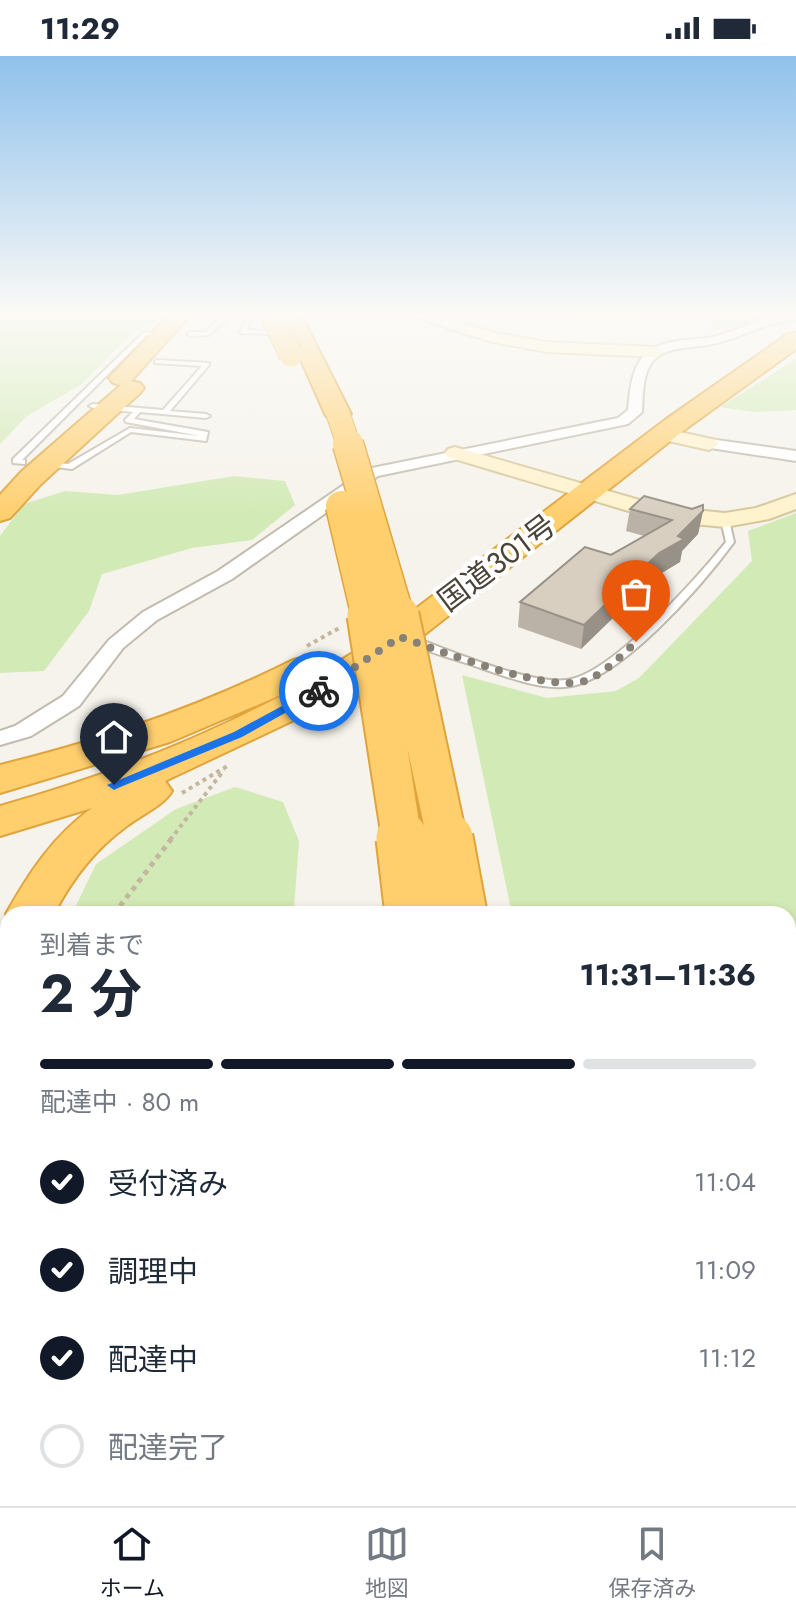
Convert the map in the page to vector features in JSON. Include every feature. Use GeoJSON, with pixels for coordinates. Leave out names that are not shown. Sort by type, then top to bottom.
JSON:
{"type":"FeatureCollection","features":[{"type":"Feature","properties":{"kind":"highway"},"geometry":{"type":"LineString","coordinates":[[122,394],[132,381]]}},
{"type":"Feature","properties":{"kind":"highway"},"geometry":{"type":"LineString","coordinates":[[0,506],[14,480],[137,381]]}},
{"type":"Feature","properties":{"kind":"highway"},"geometry":{"type":"LineString","coordinates":[[312,381],[392,584],[440,797],[460,906]]}},
{"type":"Feature","properties":{"kind":"highway","name":"国道301号"},"geometry":{"type":"LineString","coordinates":[[0,821],[87,795],[190,756],[283,712],[384,649],[569,509],[575,489],[713,381]]}},
{"type":"Feature","properties":{"kind":"highway","name":"国道301号"},"geometry":{"type":"LineString","coordinates":[[0,799],[136,754],[257,702],[322,665],[575,489],[662,434],[726,381]]}},
{"type":"Feature","properties":{"kind":"highway"},"geometry":{"type":"LineString","coordinates":[[327,415],[362,587],[399,803],[410,906]]}},
{"type":"Feature","properties":{"kind":"highway"},"geometry":{"type":"LineString","coordinates":[[0,512],[14,480]]}},
{"type":"Feature","properties":{"kind":"highway"},"geometry":{"type":"LineString","coordinates":[[0,779],[118,746],[238,701],[305,669],[424,592]]}},
{"type":"Feature","properties":{"kind":"highway"},"geometry":{"type":"LineString","coordinates":[[35,906],[61,861],[97,824],[275,724],[384,649]]}},
{"type":"Feature","properties":{"kind":"street"},"geometry":{"type":"LineString","coordinates":[[0,738],[23,731],[71,701],[116,644],[150,616],[225,575],[373,472],[623,421],[635,412],[636,381]]}},
{"type":"Feature","properties":{"kind":"street"},"geometry":{"type":"LineString","coordinates":[[662,434],[796,456]]}},
{"type":"Feature","properties":{"kind":"street"},"geometry":{"type":"LineString","coordinates":[[455,453],[662,514],[725,520],[761,514],[796,501]]}},
{"type":"Feature","properties":{"kind":"lane"},"geometry":{"type":"LineString","coordinates":[[14,480],[16,461],[98,381]]}},
{"type":"Feature","properties":{"kind":"lane"},"geometry":{"type":"LineString","coordinates":[[165,412],[192,381]]}},
{"type":"Feature","properties":{"kind":"lane"},"geometry":{"type":"LineString","coordinates":[[122,394],[165,412],[206,416]]}},
{"type":"Feature","properties":{"kind":"lane"},"geometry":{"type":"LineString","coordinates":[[58,465],[69,467],[130,430],[203,439],[205,434],[129,420],[122,394]]}},
{"type":"Feature","properties":{"kind":"lane"},"geometry":{"type":"LineString","coordinates":[[384,649],[534,679],[567,684],[588,680],[616,660],[713,566],[730,542],[725,520]]}},
{"type":"Feature","properties":{"kind":"path"},"geometry":{"type":"LineString","coordinates":[[307,646],[349,622]]}},
{"type":"Feature","properties":{"kind":"path"},"geometry":{"type":"LineString","coordinates":[[120,906],[227,766]]}},
{"type":"Feature","properties":{"kind":"green space"},"geometry":{"type":"Polygon","coordinates":[[[0,381],[85,381],[27,416],[0,444],[0,381]]]}},
{"type":"Feature","properties":{"kind":"green space"},"geometry":{"type":"Polygon","coordinates":[[[762,381],[796,381],[796,410],[755,412],[720,407],[762,381]]]}},
{"type":"Feature","properties":{"kind":"green space"},"geometry":{"type":"Polygon","coordinates":[[[234,476],[285,481],[295,505],[252,540],[192,548],[102,574],[89,611],[44,671],[0,673],[0,536],[24,504],[65,491],[118,495],[234,476]]]}},
{"type":"Feature","properties":{"kind":"green space"},"geometry":{"type":"Polygon","coordinates":[[[796,513],[796,906],[510,906],[462,675],[547,698],[616,691],[639,678],[752,561],[748,531],[796,513]]]}},
{"type":"Feature","properties":{"kind":"green space"},"geometry":{"type":"Polygon","coordinates":[[[235,787],[283,802],[299,841],[294,906],[76,906],[96,864],[176,809],[235,787]]]}},
{"type":"Feature","properties":{"kind":"building"},"geometry":{"type":"Polygon","coordinates":[[[644,496],[692,509],[703,505],[703,511],[678,536],[684,539],[659,553],[584,625],[520,602],[585,547],[611,555],[672,520],[630,509],[644,496]]]}},
{"type":"Feature","properties":{"kind":"way so far"},"geometry":{"type":"LineString","coordinates":[[319,691],[400,637],[534,679],[567,684],[588,680],[636,642]]}},
{"type":"Feature","properties":{"kind":"route"},"geometry":{"type":"LineString","coordinates":[[114,785],[238,735],[319,691]]}}]}
